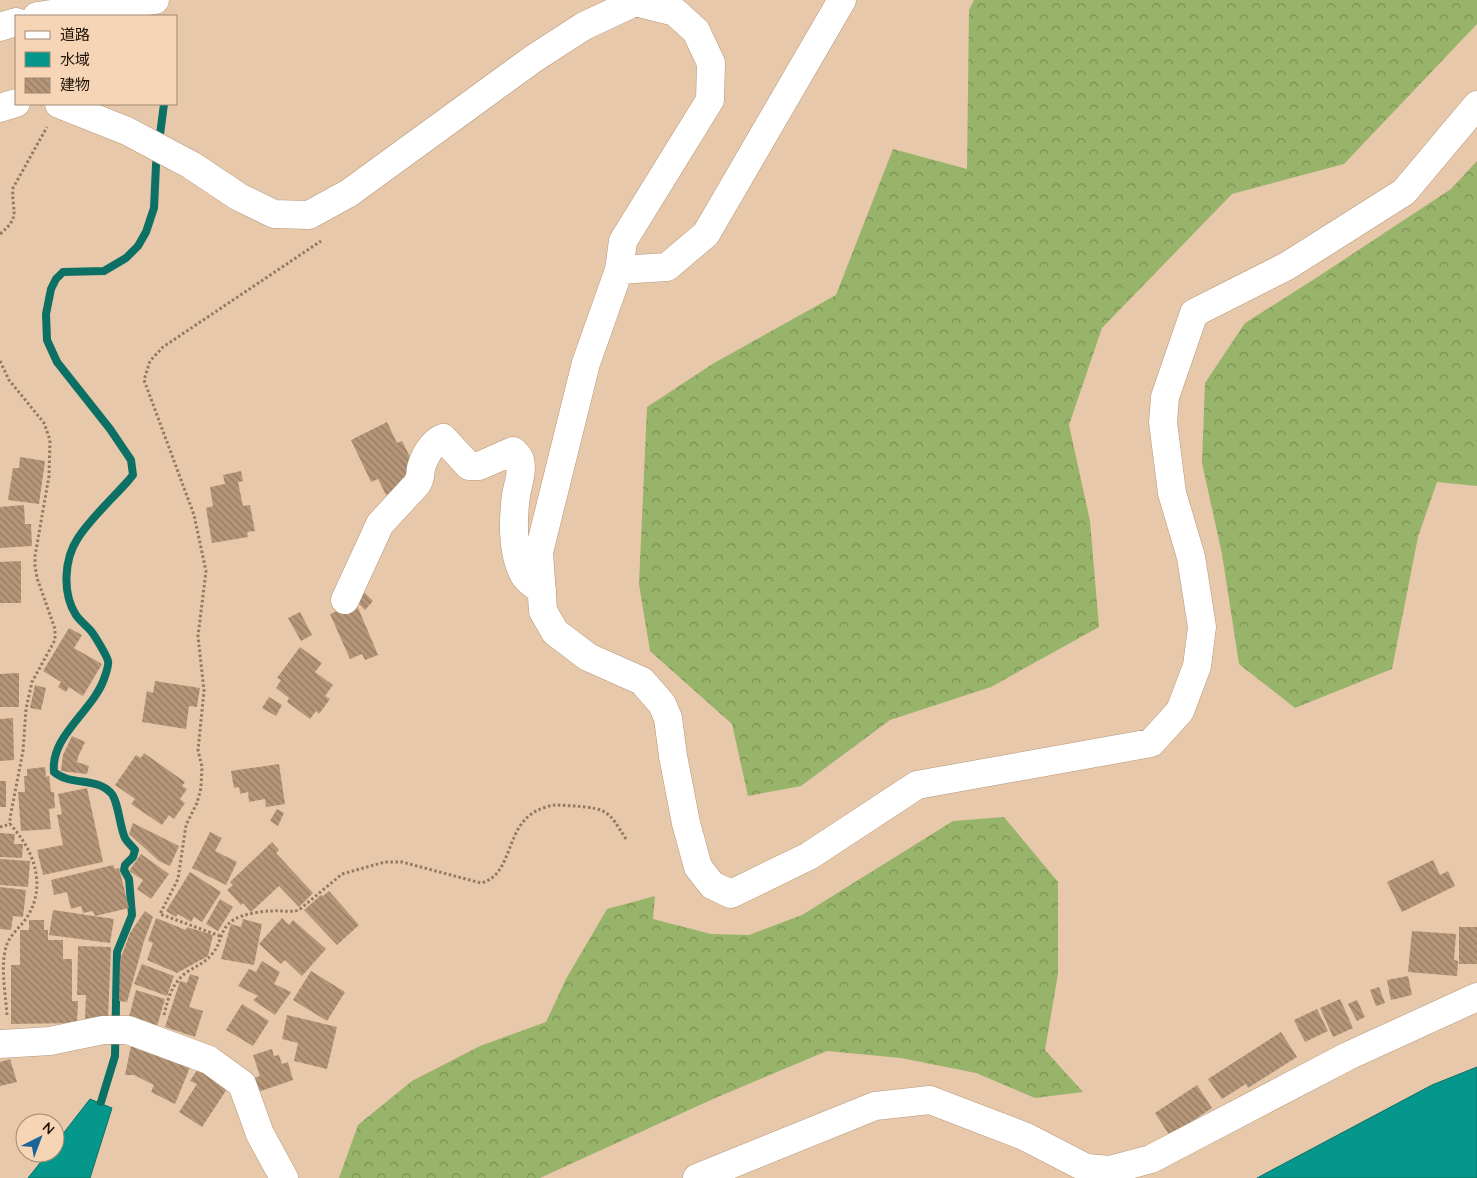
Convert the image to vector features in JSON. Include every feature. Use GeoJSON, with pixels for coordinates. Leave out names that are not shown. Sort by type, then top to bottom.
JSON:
{"type":"FeatureCollection","features":[{"type":"Feature","properties":{"kind":"street"},"geometry":{"type":"LineString","coordinates":[[44,15],[155,0]]}},
{"type":"Feature","properties":{"kind":"street"},"geometry":{"type":"LineString","coordinates":[[619,270],[667,267],[706,234],[842,0]]}},
{"type":"Feature","properties":{"kind":"street"},"geometry":{"type":"LineString","coordinates":[[54,114],[127,131],[191,165],[240,197],[274,214],[309,215],[349,193],[533,59],[584,26],[635,2],[675,12],[696,31],[711,63],[710,100],[624,241],[619,270],[586,362],[539,552],[543,611],[555,632],[588,657],[642,682],[662,704],[668,718],[674,766],[686,823],[698,867],[712,885],[731,894],[809,856],[916,785],[1151,743],[1180,711],[1197,666],[1202,627],[1191,558],[1172,493],[1163,422],[1165,397],[1194,313],[1287,266],[1404,192],[1477,105]]}},
{"type":"Feature","properties":{"kind":"street"},"geometry":{"type":"LineString","coordinates":[[0,27],[15,22]]}},
{"type":"Feature","properties":{"kind":"street"},"geometry":{"type":"LineString","coordinates":[[0,108],[15,103]]}},
{"type":"Feature","properties":{"kind":"street"},"geometry":{"type":"LineString","coordinates":[[344,600],[380,524],[417,484],[421,468],[428,453],[434,444],[443,438],[468,466],[479,466],[513,451],[517,454],[521,461],[514,526],[516,548],[520,566],[525,576],[542,590]]}},
{"type":"Feature","properties":{"kind":"street"},"geometry":{"type":"LineString","coordinates":[[697,1178],[875,1106],[930,1100],[1024,1136],[1086,1168],[1110,1170],[1151,1159],[1348,1056],[1477,997]]}},
{"type":"Feature","properties":{"kind":"street"},"geometry":{"type":"LineString","coordinates":[[1437,1016],[1477,1004]]}},
{"type":"Feature","properties":{"kind":"street"},"geometry":{"type":"LineString","coordinates":[[4,1044],[50,1041],[116,1030],[157,1040],[209,1060],[242,1084],[260,1134],[284,1178]]}},
{"type":"Feature","properties":{"kind":"path"},"geometry":{"type":"LineString","coordinates":[[0,234],[12,222],[15,215],[12,196],[13,188],[54,114]]}},
{"type":"Feature","properties":{"kind":"path"},"geometry":{"type":"LineString","coordinates":[[220,936],[160,914],[178,879],[186,825],[197,803],[201,788],[202,767],[198,750],[204,691],[198,636],[206,571],[194,515],[144,380],[150,361],[163,347],[324,239]]}},
{"type":"Feature","properties":{"kind":"path"},"geometry":{"type":"LineString","coordinates":[[0,361],[9,380],[44,422],[50,440],[49,476],[35,566],[37,578],[56,629],[55,640],[32,682],[26,709],[23,751],[10,818],[10,824],[29,848],[34,864],[36,884],[35,901],[30,913],[12,935],[7,944],[4,957],[4,1044]]}},
{"type":"Feature","properties":{"kind":"path"},"geometry":{"type":"LineString","coordinates":[[157,1040],[173,988],[180,978],[201,965],[214,953],[220,936],[232,921],[241,916],[273,911],[290,913],[299,910],[342,874],[385,862],[402,862],[481,883],[486,882],[502,866],[523,820],[535,812],[555,805],[598,808],[612,817],[626,839]]}},
{"type":"Feature","properties":{"kind":"path"},"geometry":{"type":"LineString","coordinates":[[0,827],[10,824]]}},
{"type":"Feature","properties":{"kind":"green space"},"geometry":{"type":"Polygon","coordinates":[[[974,0],[1477,0],[1477,24],[1344,164],[1232,194],[1102,328],[1069,425],[1090,521],[1099,627],[991,687],[890,720],[801,786],[748,796],[732,724],[650,651],[639,584],[647,407],[714,363],[836,295],[893,149],[967,169],[969,10],[974,0]]]}},
{"type":"Feature","properties":{"kind":"green space"},"geometry":{"type":"Polygon","coordinates":[[[1477,161],[1477,486],[1437,482],[1418,537],[1392,669],[1295,708],[1239,664],[1222,554],[1202,463],[1205,383],[1245,323],[1451,189],[1477,161]]]}},
{"type":"Feature","properties":{"kind":"green space"},"geometry":{"type":"Polygon","coordinates":[[[1004,817],[1058,882],[1058,974],[1045,1050],[1083,1092],[1035,1098],[976,1073],[901,1058],[827,1051],[713,1099],[540,1178],[339,1178],[358,1125],[412,1081],[480,1046],[546,1022],[566,979],[607,909],[655,896],[653,919],[711,934],[749,935],[802,915],[953,821],[1004,817]]]}},
{"type":"Feature","properties":{"kind":"water"},"geometry":{"type":"Polygon","coordinates":[[[1477,1067],[1477,1178],[1257,1178],[1432,1085],[1477,1067]]]}},
{"type":"Feature","properties":{"kind":"water"},"geometry":{"type":"Polygon","coordinates":[[[90,1099],[112,1108],[90,1178],[28,1178],[40,1163],[65,1163],[65,1131],[90,1099]]]}},
{"type":"Feature","properties":{"kind":"building"},"geometry":{"type":"Polygon","coordinates":[[[387,422],[397,443],[402,441],[413,463],[415,481],[386,495],[378,479],[371,482],[351,440],[387,422]]]}},
{"type":"Feature","properties":{"kind":"building"},"geometry":{"type":"Polygon","coordinates":[[[20,457],[45,461],[39,504],[8,500],[13,468],[19,468],[20,457]]]}},
{"type":"Feature","properties":{"kind":"building"},"geometry":{"type":"Polygon","coordinates":[[[241,471],[243,481],[238,482],[243,506],[250,505],[255,531],[247,532],[248,537],[212,543],[206,508],[213,506],[210,487],[225,484],[223,475],[241,471]]]}},
{"type":"Feature","properties":{"kind":"building"},"geometry":{"type":"Polygon","coordinates":[[[24,505],[25,524],[31,524],[32,546],[0,548],[0,507],[24,505]]]}},
{"type":"Feature","properties":{"kind":"building"},"geometry":{"type":"Polygon","coordinates":[[[21,561],[21,603],[0,603],[0,562],[21,561]]]}},
{"type":"Feature","properties":{"kind":"building"},"geometry":{"type":"Polygon","coordinates":[[[360,588],[373,601],[365,610],[352,597],[360,588]]]}},
{"type":"Feature","properties":{"kind":"building"},"geometry":{"type":"Polygon","coordinates":[[[356,603],[378,655],[365,660],[362,654],[350,659],[330,614],[356,603]]]}},
{"type":"Feature","properties":{"kind":"building"},"geometry":{"type":"Polygon","coordinates":[[[300,612],[312,635],[301,641],[288,618],[300,612]]]}},
{"type":"Feature","properties":{"kind":"building"},"geometry":{"type":"Polygon","coordinates":[[[69,628],[82,635],[74,648],[102,664],[83,696],[69,687],[66,692],[58,687],[61,682],[43,671],[69,628]]]}},
{"type":"Feature","properties":{"kind":"building"},"geometry":{"type":"Polygon","coordinates":[[[300,647],[322,663],[315,672],[333,685],[325,696],[330,699],[319,714],[316,711],[310,719],[287,702],[289,698],[276,688],[281,680],[277,678],[300,647]]]}},
{"type":"Feature","properties":{"kind":"building"},"geometry":{"type":"Polygon","coordinates":[[[19,673],[19,707],[0,707],[0,674],[19,673]]]}},
{"type":"Feature","properties":{"kind":"building"},"geometry":{"type":"Polygon","coordinates":[[[155,681],[200,688],[197,707],[189,706],[186,729],[142,722],[147,691],[153,693],[155,681]]]}},
{"type":"Feature","properties":{"kind":"building"},"geometry":{"type":"Polygon","coordinates":[[[35,685],[46,688],[41,710],[30,708],[35,685]]]}},
{"type":"Feature","properties":{"kind":"building"},"geometry":{"type":"Polygon","coordinates":[[[269,697],[282,705],[276,716],[262,708],[269,697]]]}},
{"type":"Feature","properties":{"kind":"building"},"geometry":{"type":"Polygon","coordinates":[[[13,718],[14,760],[0,761],[0,719],[13,718]]]}},
{"type":"Feature","properties":{"kind":"building"},"geometry":{"type":"Polygon","coordinates":[[[72,736],[85,742],[77,762],[89,766],[87,774],[61,771],[63,755],[72,736]]]}},
{"type":"Feature","properties":{"kind":"building"},"geometry":{"type":"Polygon","coordinates":[[[144,753],[185,782],[182,786],[187,789],[180,799],[185,803],[174,819],[169,815],[162,825],[131,804],[135,799],[115,785],[136,755],[141,758],[144,753]]]}},
{"type":"Feature","properties":{"kind":"building"},"geometry":{"type":"Polygon","coordinates":[[[279,764],[285,804],[266,807],[265,799],[249,802],[248,792],[240,794],[239,787],[234,788],[231,771],[279,764]]]}},
{"type":"Feature","properties":{"kind":"building"},"geometry":{"type":"Polygon","coordinates":[[[45,767],[46,777],[49,776],[51,792],[54,792],[55,808],[49,809],[51,829],[21,831],[18,792],[25,792],[24,776],[27,776],[27,769],[45,767]]]}},
{"type":"Feature","properties":{"kind":"building"},"geometry":{"type":"Polygon","coordinates":[[[0,781],[6,781],[6,807],[0,807],[0,781]]]}},
{"type":"Feature","properties":{"kind":"building"},"geometry":{"type":"Polygon","coordinates":[[[87,788],[103,862],[43,875],[37,850],[63,845],[57,815],[62,814],[58,794],[87,788]]]}},
{"type":"Feature","properties":{"kind":"building"},"geometry":{"type":"Polygon","coordinates":[[[277,809],[284,813],[278,826],[270,821],[277,809]]]}},
{"type":"Feature","properties":{"kind":"building"},"geometry":{"type":"Polygon","coordinates":[[[133,823],[179,846],[170,866],[159,861],[129,834],[133,823]]]}},
{"type":"Feature","properties":{"kind":"building"},"geometry":{"type":"Polygon","coordinates":[[[210,832],[222,838],[215,851],[237,862],[226,885],[192,868],[210,832]]]}},
{"type":"Feature","properties":{"kind":"building"},"geometry":{"type":"Polygon","coordinates":[[[0,833],[15,834],[14,844],[23,844],[22,858],[0,857],[0,833]]]}},
{"type":"Feature","properties":{"kind":"building"},"geometry":{"type":"Polygon","coordinates":[[[272,842],[279,850],[276,853],[313,893],[299,907],[279,886],[251,912],[243,903],[241,905],[227,890],[233,885],[230,882],[272,842]]]}},
{"type":"Feature","properties":{"kind":"building"},"geometry":{"type":"Polygon","coordinates":[[[141,854],[169,874],[151,899],[137,889],[143,880],[129,871],[141,854]]]}},
{"type":"Feature","properties":{"kind":"building"},"geometry":{"type":"Polygon","coordinates":[[[0,859],[30,861],[28,887],[0,885],[0,859]]]}},
{"type":"Feature","properties":{"kind":"building"},"geometry":{"type":"Polygon","coordinates":[[[1433,860],[1440,875],[1448,871],[1455,886],[1402,912],[1387,882],[1433,860]]]}},
{"type":"Feature","properties":{"kind":"building"},"geometry":{"type":"Polygon","coordinates":[[[113,865],[115,869],[119,868],[129,908],[95,916],[93,911],[83,913],[81,906],[71,909],[67,892],[54,895],[51,880],[113,865]]]}},
{"type":"Feature","properties":{"kind":"building"},"geometry":{"type":"Polygon","coordinates":[[[190,872],[221,892],[202,922],[194,917],[191,922],[178,914],[176,917],[166,911],[190,872]]]}},
{"type":"Feature","properties":{"kind":"building"},"geometry":{"type":"Polygon","coordinates":[[[0,887],[26,890],[23,917],[13,916],[11,930],[0,929],[0,887]]]}},
{"type":"Feature","properties":{"kind":"building"},"geometry":{"type":"Polygon","coordinates":[[[329,891],[359,925],[337,945],[304,910],[321,895],[323,896],[329,891]]]}},
{"type":"Feature","properties":{"kind":"building"},"geometry":{"type":"Polygon","coordinates":[[[220,899],[233,907],[218,931],[206,924],[220,899]]]}},
{"type":"Feature","properties":{"kind":"building"},"geometry":{"type":"Polygon","coordinates":[[[53,910],[114,919],[110,943],[49,935],[53,910]]]}},
{"type":"Feature","properties":{"kind":"building"},"geometry":{"type":"Polygon","coordinates":[[[145,911],[153,917],[144,941],[127,1002],[119,1001],[120,960],[130,933],[145,911]]]}},
{"type":"Feature","properties":{"kind":"building"},"geometry":{"type":"Polygon","coordinates":[[[156,918],[186,930],[187,927],[213,935],[208,956],[177,973],[147,960],[153,943],[148,941],[156,918]]]}},
{"type":"Feature","properties":{"kind":"building"},"geometry":{"type":"Polygon","coordinates":[[[282,918],[289,925],[293,920],[326,949],[302,976],[285,960],[281,964],[259,944],[282,918]]]}},
{"type":"Feature","properties":{"kind":"building"},"geometry":{"type":"Polygon","coordinates":[[[243,919],[262,924],[254,965],[221,959],[231,924],[241,927],[243,919]]]}},
{"type":"Feature","properties":{"kind":"building"},"geometry":{"type":"Polygon","coordinates":[[[29,920],[44,920],[44,930],[48,930],[48,940],[63,940],[63,959],[72,959],[72,1001],[78,1001],[77,1023],[11,1024],[11,965],[20,965],[20,930],[29,930],[29,920]]]}},
{"type":"Feature","properties":{"kind":"building"},"geometry":{"type":"Polygon","coordinates":[[[1459,927],[1477,927],[1477,964],[1459,964],[1459,927]]]}},
{"type":"Feature","properties":{"kind":"building"},"geometry":{"type":"Polygon","coordinates":[[[1412,931],[1456,934],[1454,960],[1458,961],[1457,976],[1408,972],[1412,931]]]}},
{"type":"Feature","properties":{"kind":"building"},"geometry":{"type":"Polygon","coordinates":[[[78,946],[111,947],[108,1018],[85,1019],[86,995],[77,995],[78,946]]]}},
{"type":"Feature","properties":{"kind":"building"},"geometry":{"type":"Polygon","coordinates":[[[262,961],[280,972],[274,984],[291,992],[275,1015],[253,1000],[258,996],[238,986],[249,969],[256,972],[262,961]]]}},
{"type":"Feature","properties":{"kind":"building"},"geometry":{"type":"Polygon","coordinates":[[[142,964],[174,976],[167,996],[134,984],[142,964]]]}},
{"type":"Feature","properties":{"kind":"building"},"geometry":{"type":"Polygon","coordinates":[[[311,971],[345,992],[327,1021],[293,1000],[311,971]]]}},
{"type":"Feature","properties":{"kind":"building"},"geometry":{"type":"Polygon","coordinates":[[[190,974],[199,977],[189,1007],[203,1011],[195,1037],[165,1027],[180,981],[187,983],[190,974]]]}},
{"type":"Feature","properties":{"kind":"building"},"geometry":{"type":"Polygon","coordinates":[[[1408,976],[1412,995],[1391,1000],[1387,980],[1408,976]]]}},
{"type":"Feature","properties":{"kind":"building"},"geometry":{"type":"Polygon","coordinates":[[[1379,987],[1385,1003],[1376,1006],[1370,990],[1379,987]]]}},
{"type":"Feature","properties":{"kind":"building"},"geometry":{"type":"Polygon","coordinates":[[[136,990],[165,999],[157,1026],[129,1017],[136,990]]]}},
{"type":"Feature","properties":{"kind":"building"},"geometry":{"type":"Polygon","coordinates":[[[1340,999],[1353,1028],[1333,1037],[1320,1008],[1340,999]]]}},
{"type":"Feature","properties":{"kind":"building"},"geometry":{"type":"Polygon","coordinates":[[[1357,1000],[1365,1017],[1357,1021],[1348,1004],[1357,1000]]]}},
{"type":"Feature","properties":{"kind":"building"},"geometry":{"type":"Polygon","coordinates":[[[242,1004],[269,1021],[253,1046],[226,1030],[242,1004]]]}},
{"type":"Feature","properties":{"kind":"building"},"geometry":{"type":"Polygon","coordinates":[[[1317,1009],[1328,1031],[1305,1042],[1294,1020],[1317,1009]]]}},
{"type":"Feature","properties":{"kind":"building"},"geometry":{"type":"Polygon","coordinates":[[[287,1015],[337,1027],[327,1069],[294,1061],[298,1043],[282,1039],[287,1015]]]}},
{"type":"Feature","properties":{"kind":"building"},"geometry":{"type":"Polygon","coordinates":[[[1281,1032],[1297,1057],[1248,1088],[1246,1084],[1222,1099],[1208,1079],[1281,1032]]]}},
{"type":"Feature","properties":{"kind":"building"},"geometry":{"type":"Polygon","coordinates":[[[132,1041],[193,1060],[175,1104],[151,1092],[154,1085],[134,1075],[125,1075],[132,1041]]]}},
{"type":"Feature","properties":{"kind":"building"},"geometry":{"type":"Polygon","coordinates":[[[272,1049],[274,1056],[279,1055],[282,1064],[288,1062],[293,1080],[255,1093],[251,1079],[260,1076],[253,1055],[272,1049]]]}},
{"type":"Feature","properties":{"kind":"building"},"geometry":{"type":"Polygon","coordinates":[[[10,1059],[17,1082],[0,1086],[0,1062],[10,1059]]]}},
{"type":"Feature","properties":{"kind":"building"},"geometry":{"type":"Polygon","coordinates":[[[199,1067],[229,1086],[202,1127],[179,1112],[197,1084],[190,1081],[199,1067]]]}},
{"type":"Feature","properties":{"kind":"building"},"geometry":{"type":"Polygon","coordinates":[[[1197,1085],[1212,1108],[1170,1136],[1155,1113],[1197,1085]]]}},
{"type":"Feature","properties":{"kind":"waterway"},"geometry":{"type":"LineString","coordinates":[[101,1102],[115,1056],[117,952],[132,915],[129,879],[124,870],[125,865],[133,857],[135,850],[125,838],[111,793],[98,785],[68,779],[54,772],[59,746],[100,688],[108,665],[108,661],[95,637],[71,606],[66,576],[70,556],[73,546],[83,531],[133,475],[131,460],[110,429],[57,362],[47,340],[46,314],[51,289],[56,279],[63,272],[104,271],[126,258],[138,246],[146,232],[154,208],[156,165],[164,105]]}}]}
